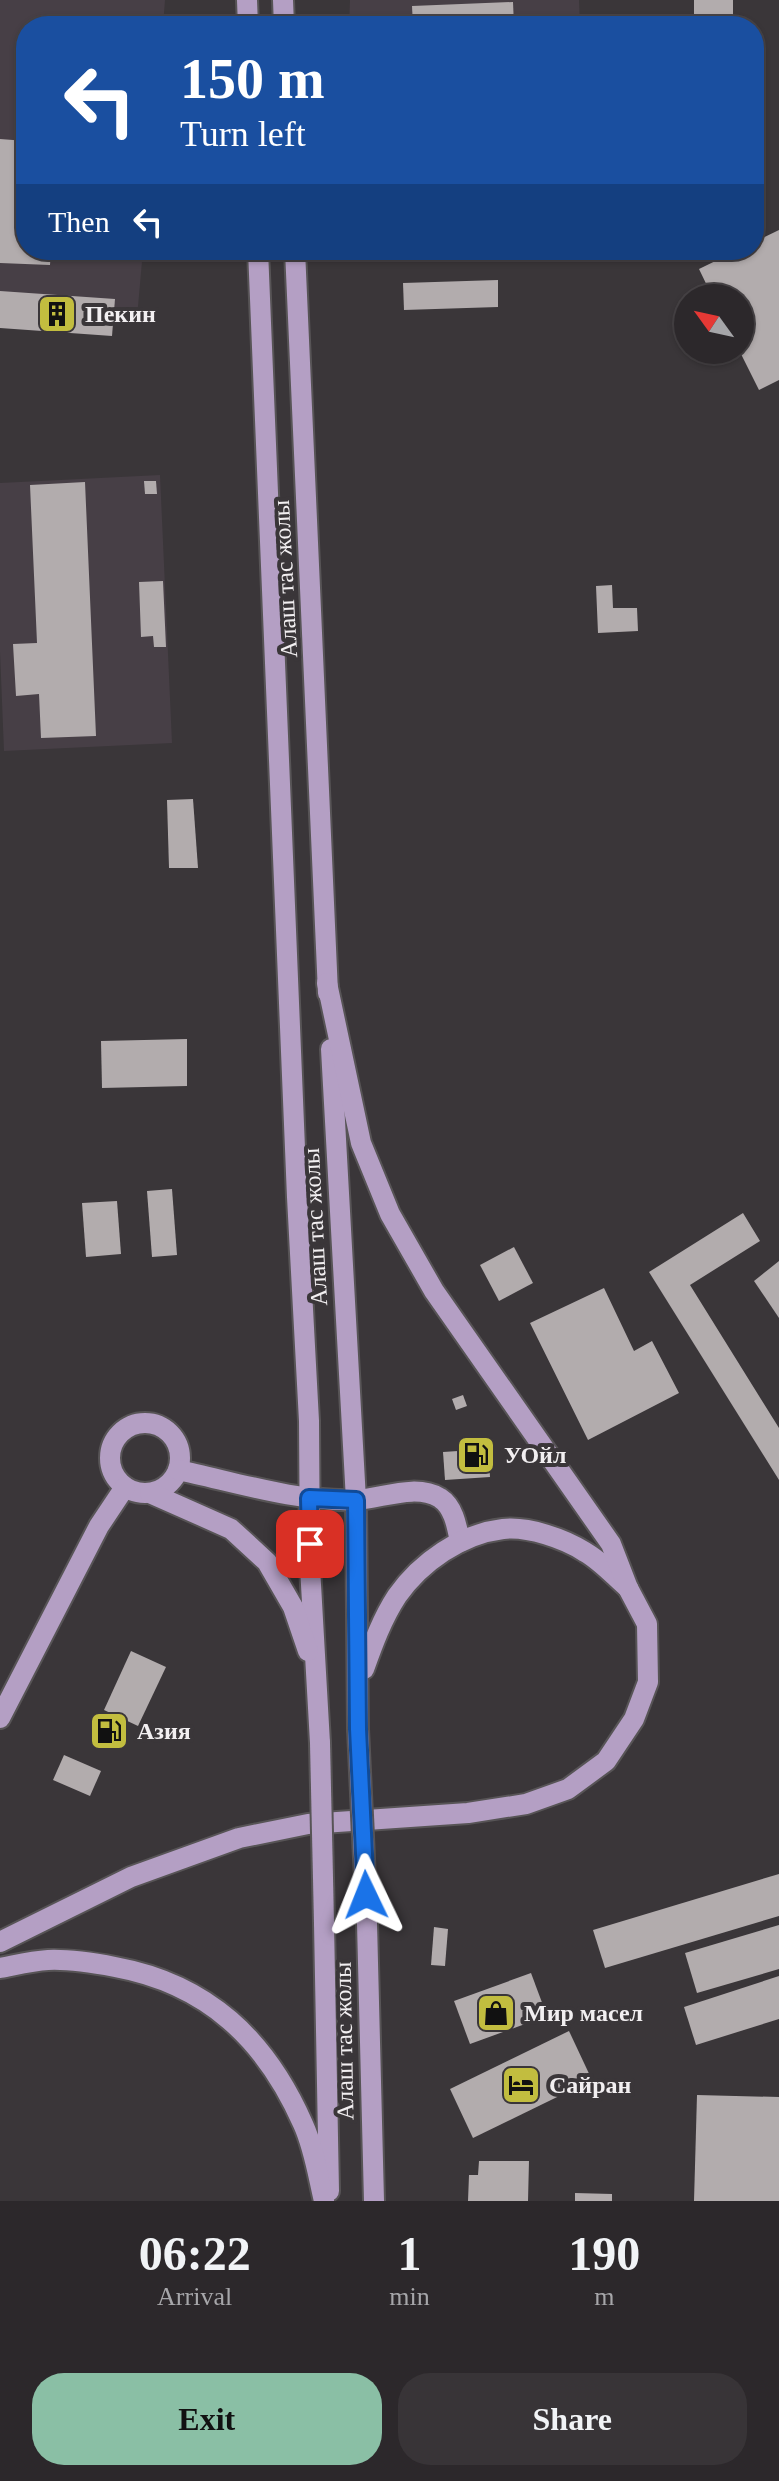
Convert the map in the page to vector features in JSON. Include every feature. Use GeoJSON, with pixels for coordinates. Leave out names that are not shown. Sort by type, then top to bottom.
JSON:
{"type":"FeatureCollection","features":[{"type":"Feature","properties":{"kind":"main road","name":"Алаш тас жолы"},"geometry":{"type":"LineString","coordinates":[[258,260],[309,1421],[310,1567],[320,1743],[327,2201]]}},
{"type":"Feature","properties":{"kind":"main road","name":"Алаш тас жолы"},"geometry":{"type":"LineString","coordinates":[[295,260],[327,983],[356,1500],[358,1729],[367,1923],[374,2201]]}},
{"type":"Feature","properties":{"kind":"main road"},"geometry":{"type":"LineString","coordinates":[[0,1942],[131,1877],[239,1838],[308,1824],[468,1813],[526,1804],[568,1789],[606,1761],[634,1719],[648,1682],[647,1624],[628,1588],[611,1544],[434,1291],[390,1214],[361,1143],[327,983]]}},
{"type":"Feature","properties":{"kind":"main road"},"geometry":{"type":"LineString","coordinates":[[150,1493],[167,1485],[178,1470],[179,1449],[169,1431],[149,1422],[137,1423],[118,1434],[111,1445],[109,1457],[116,1479],[133,1491],[150,1493],[231,1529],[267,1562],[293,1607],[317,1679]]}},
{"type":"Feature","properties":{"kind":"main road"},"geometry":{"type":"LineString","coordinates":[[178,1470],[309,1498],[356,1500],[410,1492],[438,1497],[451,1511],[460,1542]]}},
{"type":"Feature","properties":{"kind":"main road"},"geometry":{"type":"LineString","coordinates":[[0,1718],[99,1526],[125,1487]]}},
{"type":"Feature","properties":{"kind":"main road"},"geometry":{"type":"LineString","coordinates":[[359,1683],[379,1628],[398,1595],[427,1562],[460,1542],[504,1528],[541,1532],[586,1552],[628,1588]]}},
{"type":"Feature","properties":{"kind":"main road"},"geometry":{"type":"LineString","coordinates":[[0,1968],[50,1960],[97,1963],[140,1971],[190,1992],[233,2022],[274,2068],[304,2127],[327,2201]]}},
{"type":"Feature","properties":{"kind":"shaded area"},"geometry":{"type":"Polygon","coordinates":[[[0,0],[165,0],[164,16],[16,16],[16,260],[142,260],[137,318],[0,311],[0,0]]]}},
{"type":"Feature","properties":{"kind":"shaded area"},"geometry":{"type":"Polygon","coordinates":[[[350,0],[579,0],[580,16],[349,16],[350,0]]]}},
{"type":"Feature","properties":{"kind":"shaded area"},"geometry":{"type":"Polygon","coordinates":[[[160,475],[172,743],[4,751],[0,652],[0,483],[160,475]]]}},
{"type":"Feature","properties":{"kind":"building"},"geometry":{"type":"Polygon","coordinates":[[[694,0],[733,0],[733,16],[694,16],[694,0]]]}},
{"type":"Feature","properties":{"kind":"building"},"geometry":{"type":"Polygon","coordinates":[[[513,2],[514,16],[412,16],[412,6],[513,2]]]}},
{"type":"Feature","properties":{"kind":"building"},"geometry":{"type":"Polygon","coordinates":[[[0,139],[16,140],[16,260],[50,260],[50,265],[0,263],[0,139]]]}},
{"type":"Feature","properties":{"kind":"building"},"geometry":{"type":"Polygon","coordinates":[[[779,230],[779,380],[759,390],[746,364],[754,364],[754,284],[706,284],[699,269],[717,260],[764,260],[764,237],[779,230]]]}},
{"type":"Feature","properties":{"kind":"building"},"geometry":{"type":"Polygon","coordinates":[[[498,280],[498,307],[404,310],[403,283],[498,280]]]}},
{"type":"Feature","properties":{"kind":"building","name":"Пекин"},"geometry":{"type":"Polygon","coordinates":[[[0,291],[115,299],[112,336],[0,328],[0,291]]]}},
{"type":"Feature","properties":{"kind":"building"},"geometry":{"type":"Polygon","coordinates":[[[144,481],[156,481],[157,494],[145,494],[144,481]]]}},
{"type":"Feature","properties":{"kind":"building"},"geometry":{"type":"Polygon","coordinates":[[[85,482],[96,736],[41,738],[39,694],[16,696],[13,644],[37,643],[30,485],[85,482]]]}},
{"type":"Feature","properties":{"kind":"building"},"geometry":{"type":"Polygon","coordinates":[[[163,581],[166,647],[154,647],[153,636],[141,637],[139,582],[163,581]]]}},
{"type":"Feature","properties":{"kind":"building"},"geometry":{"type":"Polygon","coordinates":[[[612,585],[613,608],[637,608],[638,631],[598,633],[596,586],[612,585]]]}},
{"type":"Feature","properties":{"kind":"building"},"geometry":{"type":"Polygon","coordinates":[[[193,799],[198,868],[169,868],[167,800],[193,799]]]}},
{"type":"Feature","properties":{"kind":"building"},"geometry":{"type":"Polygon","coordinates":[[[187,1039],[187,1086],[102,1088],[101,1041],[187,1039]]]}},
{"type":"Feature","properties":{"kind":"building"},"geometry":{"type":"Polygon","coordinates":[[[172,1189],[177,1255],[152,1257],[147,1191],[172,1189]]]}},
{"type":"Feature","properties":{"kind":"building"},"geometry":{"type":"Polygon","coordinates":[[[117,1201],[121,1254],[86,1257],[82,1203],[117,1201]]]}},
{"type":"Feature","properties":{"kind":"building"},"geometry":{"type":"Polygon","coordinates":[[[743,1213],[760,1241],[690,1285],[779,1428],[779,1480],[649,1272],[743,1213]]]}},
{"type":"Feature","properties":{"kind":"building"},"geometry":{"type":"Polygon","coordinates":[[[514,1247],[533,1283],[499,1301],[480,1265],[514,1247]]]}},
{"type":"Feature","properties":{"kind":"building"},"geometry":{"type":"Polygon","coordinates":[[[779,1261],[779,1318],[754,1281],[779,1261]]]}},
{"type":"Feature","properties":{"kind":"building"},"geometry":{"type":"Polygon","coordinates":[[[604,1288],[634,1351],[652,1341],[679,1393],[588,1440],[530,1323],[604,1288]]]}},
{"type":"Feature","properties":{"kind":"building"},"geometry":{"type":"Polygon","coordinates":[[[463,1395],[467,1406],[456,1410],[452,1399],[463,1395]]]}},
{"type":"Feature","properties":{"kind":"building"},"geometry":{"type":"Polygon","coordinates":[[[488,1449],[490,1477],[445,1480],[443,1452],[488,1449]]]}},
{"type":"Feature","properties":{"kind":"building"},"geometry":{"type":"Polygon","coordinates":[[[131,1651],[166,1667],[138,1726],[104,1710],[131,1651]]]}},
{"type":"Feature","properties":{"kind":"building","name":"Азия"},"geometry":{"type":"Polygon","coordinates":[[[105,1714],[126,1726],[114,1749],[92,1737],[105,1714]]]}},
{"type":"Feature","properties":{"kind":"building"},"geometry":{"type":"Polygon","coordinates":[[[64,1755],[101,1771],[90,1796],[53,1780],[64,1755]]]}},
{"type":"Feature","properties":{"kind":"building"},"geometry":{"type":"Polygon","coordinates":[[[779,1874],[779,1916],[605,1968],[593,1930],[779,1874]]]}},
{"type":"Feature","properties":{"kind":"building"},"geometry":{"type":"Polygon","coordinates":[[[779,1925],[779,1969],[697,1993],[685,1953],[779,1925]]]}},
{"type":"Feature","properties":{"kind":"building"},"geometry":{"type":"Polygon","coordinates":[[[434,1927],[448,1929],[445,1966],[431,1965],[434,1927]]]}},
{"type":"Feature","properties":{"kind":"building"},"geometry":{"type":"Polygon","coordinates":[[[531,1973],[547,2016],[470,2044],[454,2001],[531,1973]]]}},
{"type":"Feature","properties":{"kind":"building"},"geometry":{"type":"Polygon","coordinates":[[[779,1976],[779,2019],[696,2045],[684,2007],[779,1976]]]}},
{"type":"Feature","properties":{"kind":"building","name":"Сайран"},"geometry":{"type":"Polygon","coordinates":[[[569,2031],[592,2080],[473,2138],[450,2089],[569,2031]]]}},
{"type":"Feature","properties":{"kind":"building"},"geometry":{"type":"Polygon","coordinates":[[[697,2095],[779,2097],[779,2201],[694,2201],[697,2095]]]}},
{"type":"Feature","properties":{"kind":"building"},"geometry":{"type":"Polygon","coordinates":[[[479,2161],[529,2161],[528,2201],[468,2201],[469,2175],[478,2175],[479,2161]]]}},
{"type":"Feature","properties":{"kind":"building"},"geometry":{"type":"Polygon","coordinates":[[[575,2193],[612,2194],[612,2201],[575,2201],[575,2193]]]}},
{"type":"Feature","properties":{"kind":"place","name":"Пекин"},"geometry":{"type":"Point","coordinates":[57,314]}},
{"type":"Feature","properties":{"kind":"place","name":"УОйл"},"geometry":{"type":"Point","coordinates":[476,1455]}},
{"type":"Feature","properties":{"kind":"place","name":"Азия"},"geometry":{"type":"Point","coordinates":[109,1731]}},
{"type":"Feature","properties":{"kind":"place","name":"Мир масел"},"geometry":{"type":"Point","coordinates":[496,2013]}},
{"type":"Feature","properties":{"kind":"place","name":"Сайран"},"geometry":{"type":"Point","coordinates":[521,2085]}},
{"type":"Feature","properties":{"kind":"route"},"geometry":{"type":"LineString","coordinates":[[310,1544],[309,1498],[356,1500],[358,1729],[366,1895]]}}]}
